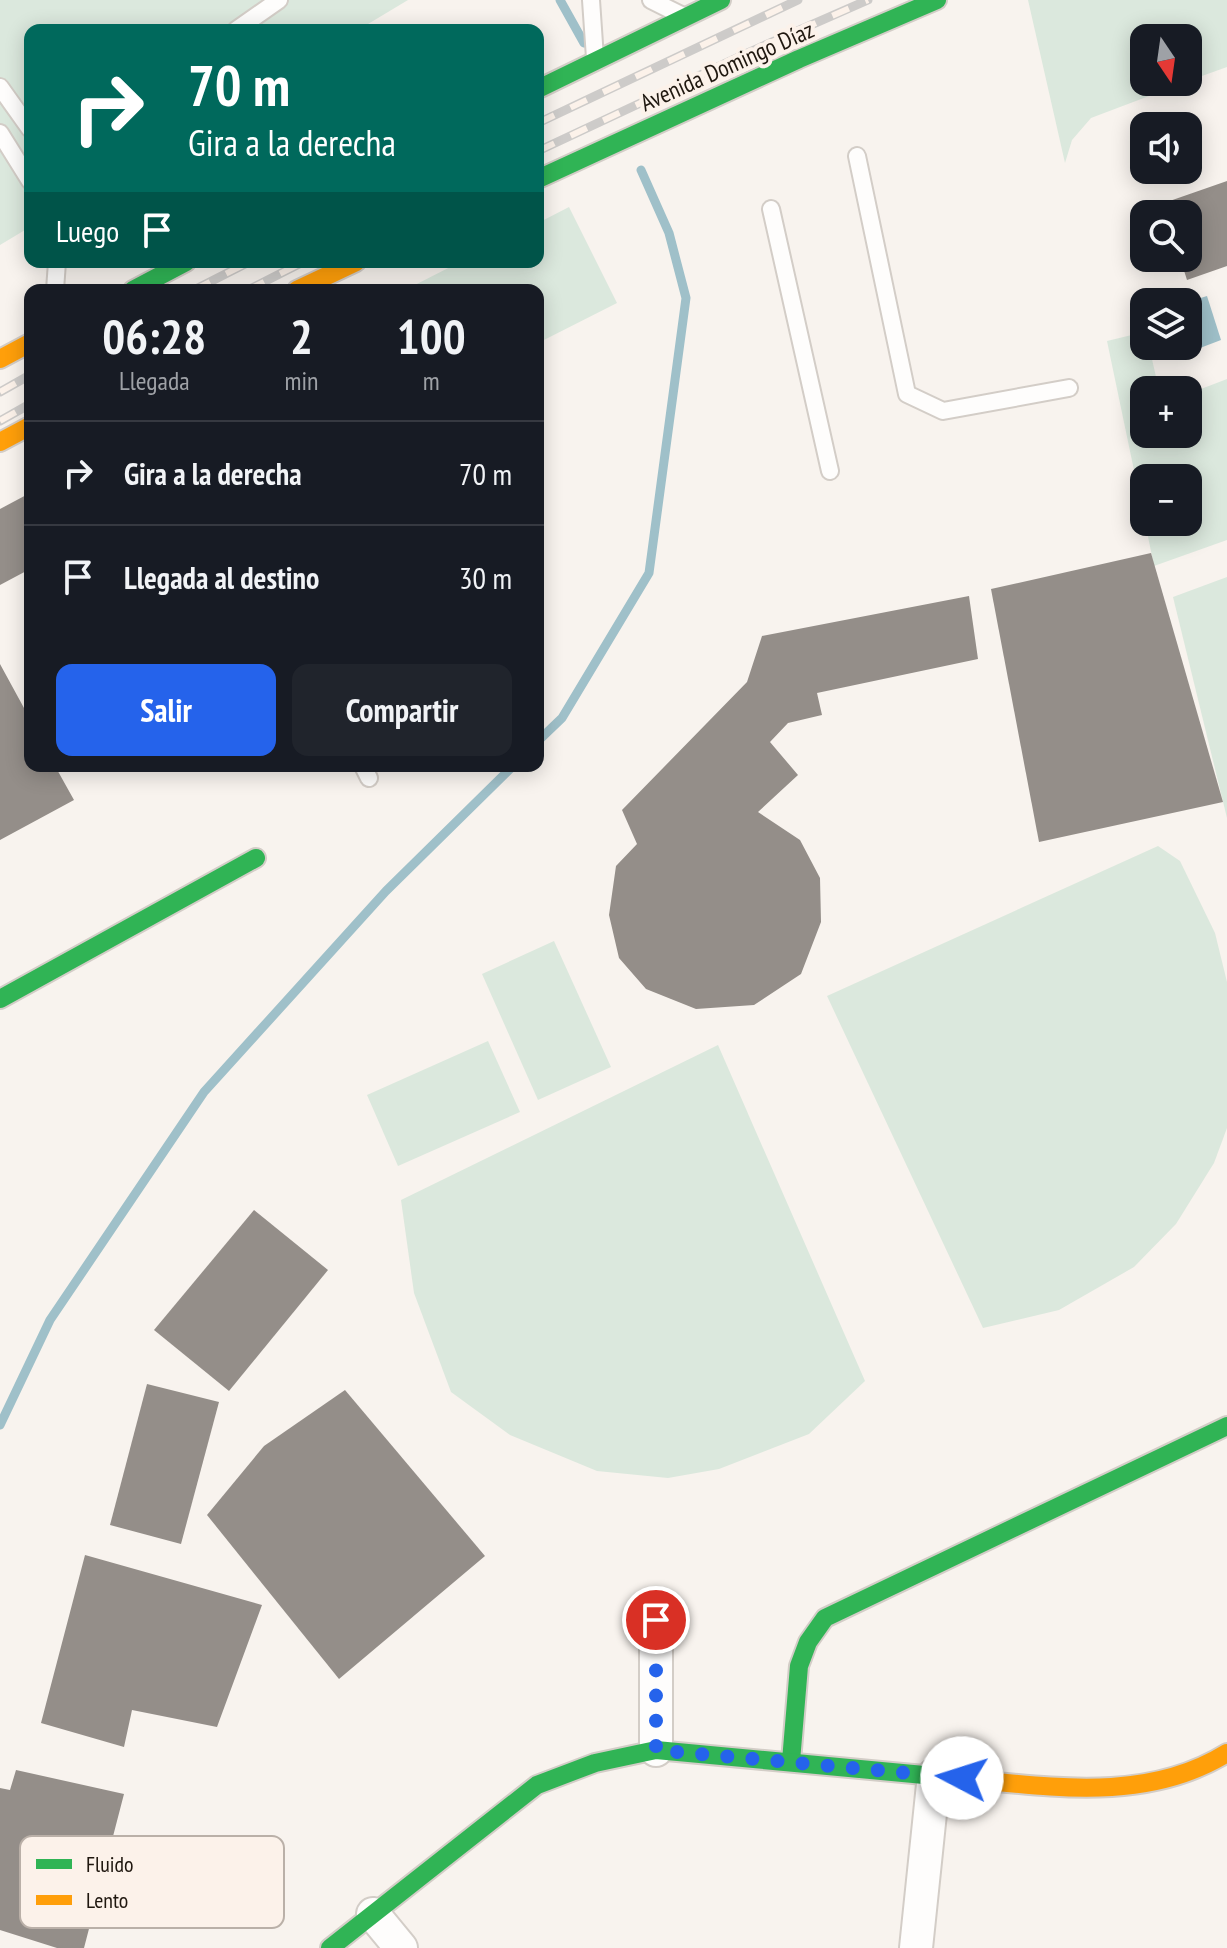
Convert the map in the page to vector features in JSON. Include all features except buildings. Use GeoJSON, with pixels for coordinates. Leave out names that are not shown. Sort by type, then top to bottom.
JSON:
{"type":"FeatureCollection","features":[{"type":"Feature","properties":{"kind":"street"},"geometry":{"type":"LineString","coordinates":[[544,86],[721,0]]}},
{"type":"Feature","properties":{"kind":"street","name":"Avenida Domingo Díaz"},"geometry":{"type":"LineString","coordinates":[[544,176],[799,59],[937,0]]}},
{"type":"Feature","properties":{"kind":"street"},"geometry":{"type":"LineString","coordinates":[[141,284],[164,268]]}},
{"type":"Feature","properties":{"kind":"street"},"geometry":{"type":"LineString","coordinates":[[325,283],[347,268]]}},
{"type":"Feature","properties":{"kind":"street"},"geometry":{"type":"LineString","coordinates":[[0,359],[24,346]]}},
{"type":"Feature","properties":{"kind":"street"},"geometry":{"type":"LineString","coordinates":[[0,442],[24,429]]}},
{"type":"Feature","properties":{"kind":"street"},"geometry":{"type":"LineString","coordinates":[[0,999],[256,858]]}},
{"type":"Feature","properties":{"kind":"street"},"geometry":{"type":"LineString","coordinates":[[791,1761],[799,1666],[808,1642],[825,1618],[1227,1426]]}},
{"type":"Feature","properties":{"kind":"street"},"geometry":{"type":"LineString","coordinates":[[656,1620],[656,1750]]}},
{"type":"Feature","properties":{"kind":"street"},"geometry":{"type":"LineString","coordinates":[[330,1948],[537,1785],[575,1767],[616,1756],[656,1750],[1076,1789],[1132,1787],[1179,1775],[1227,1753]]}},
{"type":"Feature","properties":{"kind":"street"},"geometry":{"type":"LineString","coordinates":[[916,1948],[934,1775]]}},
{"type":"Feature","properties":{"kind":"street"},"geometry":{"type":"LineString","coordinates":[[373,1914],[401,1948]]}},
{"type":"Feature","properties":{"kind":"lane"},"geometry":{"type":"LineString","coordinates":[[245,24],[279,0]]}},
{"type":"Feature","properties":{"kind":"lane"},"geometry":{"type":"LineString","coordinates":[[591,0],[595,61]]}},
{"type":"Feature","properties":{"kind":"lane"},"geometry":{"type":"LineString","coordinates":[[651,0],[686,17]]}},
{"type":"Feature","properties":{"kind":"lane"},"geometry":{"type":"LineString","coordinates":[[0,87],[24,121]]}},
{"type":"Feature","properties":{"kind":"lane"},"geometry":{"type":"LineString","coordinates":[[0,133],[24,171]]}},
{"type":"Feature","properties":{"kind":"lane"},"geometry":{"type":"LineString","coordinates":[[857,156],[907,394],[943,411],[1069,388]]}},
{"type":"Feature","properties":{"kind":"lane"},"geometry":{"type":"LineString","coordinates":[[771,209],[830,471]]}},
{"type":"Feature","properties":{"kind":"shaded area"},"geometry":{"type":"Polygon","coordinates":[[[0,0],[408,0],[368,24],[24,24],[24,231],[0,245],[0,0]]]}},
{"type":"Feature","properties":{"kind":"shaded area"},"geometry":{"type":"Polygon","coordinates":[[[1028,0],[1227,0],[1227,67],[1202,76],[1202,24],[1130,24],[1130,96],[1149,96],[1091,118],[1072,140],[1065,163],[1028,0]]]}},
{"type":"Feature","properties":{"kind":"shaded area"},"geometry":{"type":"Polygon","coordinates":[[[569,207],[617,303],[544,340],[544,284],[417,284],[448,268],[544,268],[544,220],[569,207]]]}},
{"type":"Feature","properties":{"kind":"shaded area"},"geometry":{"type":"Polygon","coordinates":[[[1130,335],[1130,360],[1152,360],[1156,376],[1130,376],[1130,448],[1202,448],[1202,389],[1227,379],[1227,540],[1154,566],[1148,536],[1202,536],[1202,464],[1133,464],[1107,341],[1130,335]]]}},
{"type":"Feature","properties":{"kind":"shaded area"},"geometry":{"type":"Polygon","coordinates":[[[1227,577],[1227,818],[1173,597],[1227,577]]]}},
{"type":"Feature","properties":{"kind":"shaded area"},"geometry":{"type":"Polygon","coordinates":[[[1158,846],[1180,861],[1215,933],[1227,982],[1227,1128],[1214,1163],[1176,1224],[1134,1267],[1059,1310],[983,1328],[827,996],[1158,846]]]}},
{"type":"Feature","properties":{"kind":"shaded area"},"geometry":{"type":"Polygon","coordinates":[[[554,941],[611,1067],[538,1100],[482,974],[554,941]]]}},
{"type":"Feature","properties":{"kind":"shaded area"},"geometry":{"type":"Polygon","coordinates":[[[488,1041],[520,1112],[398,1166],[367,1095],[488,1041]]]}},
{"type":"Feature","properties":{"kind":"shaded area"},"geometry":{"type":"Polygon","coordinates":[[[718,1045],[865,1381],[809,1434],[719,1469],[668,1478],[597,1471],[510,1435],[451,1392],[414,1293],[401,1200],[718,1045]]]}},
{"type":"Feature","properties":{"kind":"water"},"geometry":{"type":"Polygon","coordinates":[[[1207,296],[1221,340],[1202,347],[1202,298],[1207,296]]]}},
{"type":"Feature","properties":{"kind":"waterway"},"geometry":{"type":"LineString","coordinates":[[560,0],[584,43]]}},
{"type":"Feature","properties":{"kind":"waterway"},"geometry":{"type":"LineString","coordinates":[[544,735],[562,718],[649,573],[686,298],[669,233],[641,170]]}},
{"type":"Feature","properties":{"kind":"waterway"},"geometry":{"type":"LineString","coordinates":[[0,1425],[50,1320],[204,1092],[386,891],[507,772]]}},
{"type":"Feature","properties":{"kind":"railway"},"geometry":{"type":"LineString","coordinates":[[544,120],[798,0]]}},
{"type":"Feature","properties":{"kind":"railway"},"geometry":{"type":"LineString","coordinates":[[544,148],[868,0]]}},
{"type":"Feature","properties":{"kind":"railway"},"geometry":{"type":"LineString","coordinates":[[206,284],[237,268]]}},
{"type":"Feature","properties":{"kind":"railway"},"geometry":{"type":"LineString","coordinates":[[260,284],[291,268]]}},
{"type":"Feature","properties":{"kind":"railway"},"geometry":{"type":"LineString","coordinates":[[0,392],[24,378]]}},
{"type":"Feature","properties":{"kind":"railway"},"geometry":{"type":"LineString","coordinates":[[0,421],[24,407]]}},
{"type":"Feature","properties":{"kind":"traffic: fast"},"geometry":{"type":"LineString","coordinates":[[544,86],[721,0]]}},
{"type":"Feature","properties":{"kind":"traffic: fast"},"geometry":{"type":"LineString","coordinates":[[544,176],[799,59],[937,0]]}},
{"type":"Feature","properties":{"kind":"traffic: fast"},"geometry":{"type":"LineString","coordinates":[[144,284],[175,268]]}},
{"type":"Feature","properties":{"kind":"traffic: fast"},"geometry":{"type":"LineString","coordinates":[[0,999],[256,858]]}},
{"type":"Feature","properties":{"kind":"traffic: fast"},"geometry":{"type":"LineString","coordinates":[[791,1761],[799,1666],[808,1642],[825,1618],[1227,1426]]}},
{"type":"Feature","properties":{"kind":"traffic: fast"},"geometry":{"type":"LineString","coordinates":[[330,1948],[537,1785],[595,1763],[656,1750],[956,1778]]}},
{"type":"Feature","properties":{"kind":"traffic: slow"},"geometry":{"type":"LineString","coordinates":[[310,284],[343,268]]}},
{"type":"Feature","properties":{"kind":"traffic: slow"},"geometry":{"type":"LineString","coordinates":[[0,359],[24,346]]}},
{"type":"Feature","properties":{"kind":"traffic: slow"},"geometry":{"type":"LineString","coordinates":[[0,442],[24,429]]}},
{"type":"Feature","properties":{"kind":"traffic: slow"},"geometry":{"type":"LineString","coordinates":[[956,1778],[1060,1787],[1129,1785],[1163,1780],[1196,1769],[1227,1753]]}},
{"type":"Feature","properties":{"kind":"route"},"geometry":{"type":"LineString","coordinates":[[656,1620],[656,1750],[962,1778]]}}]}
